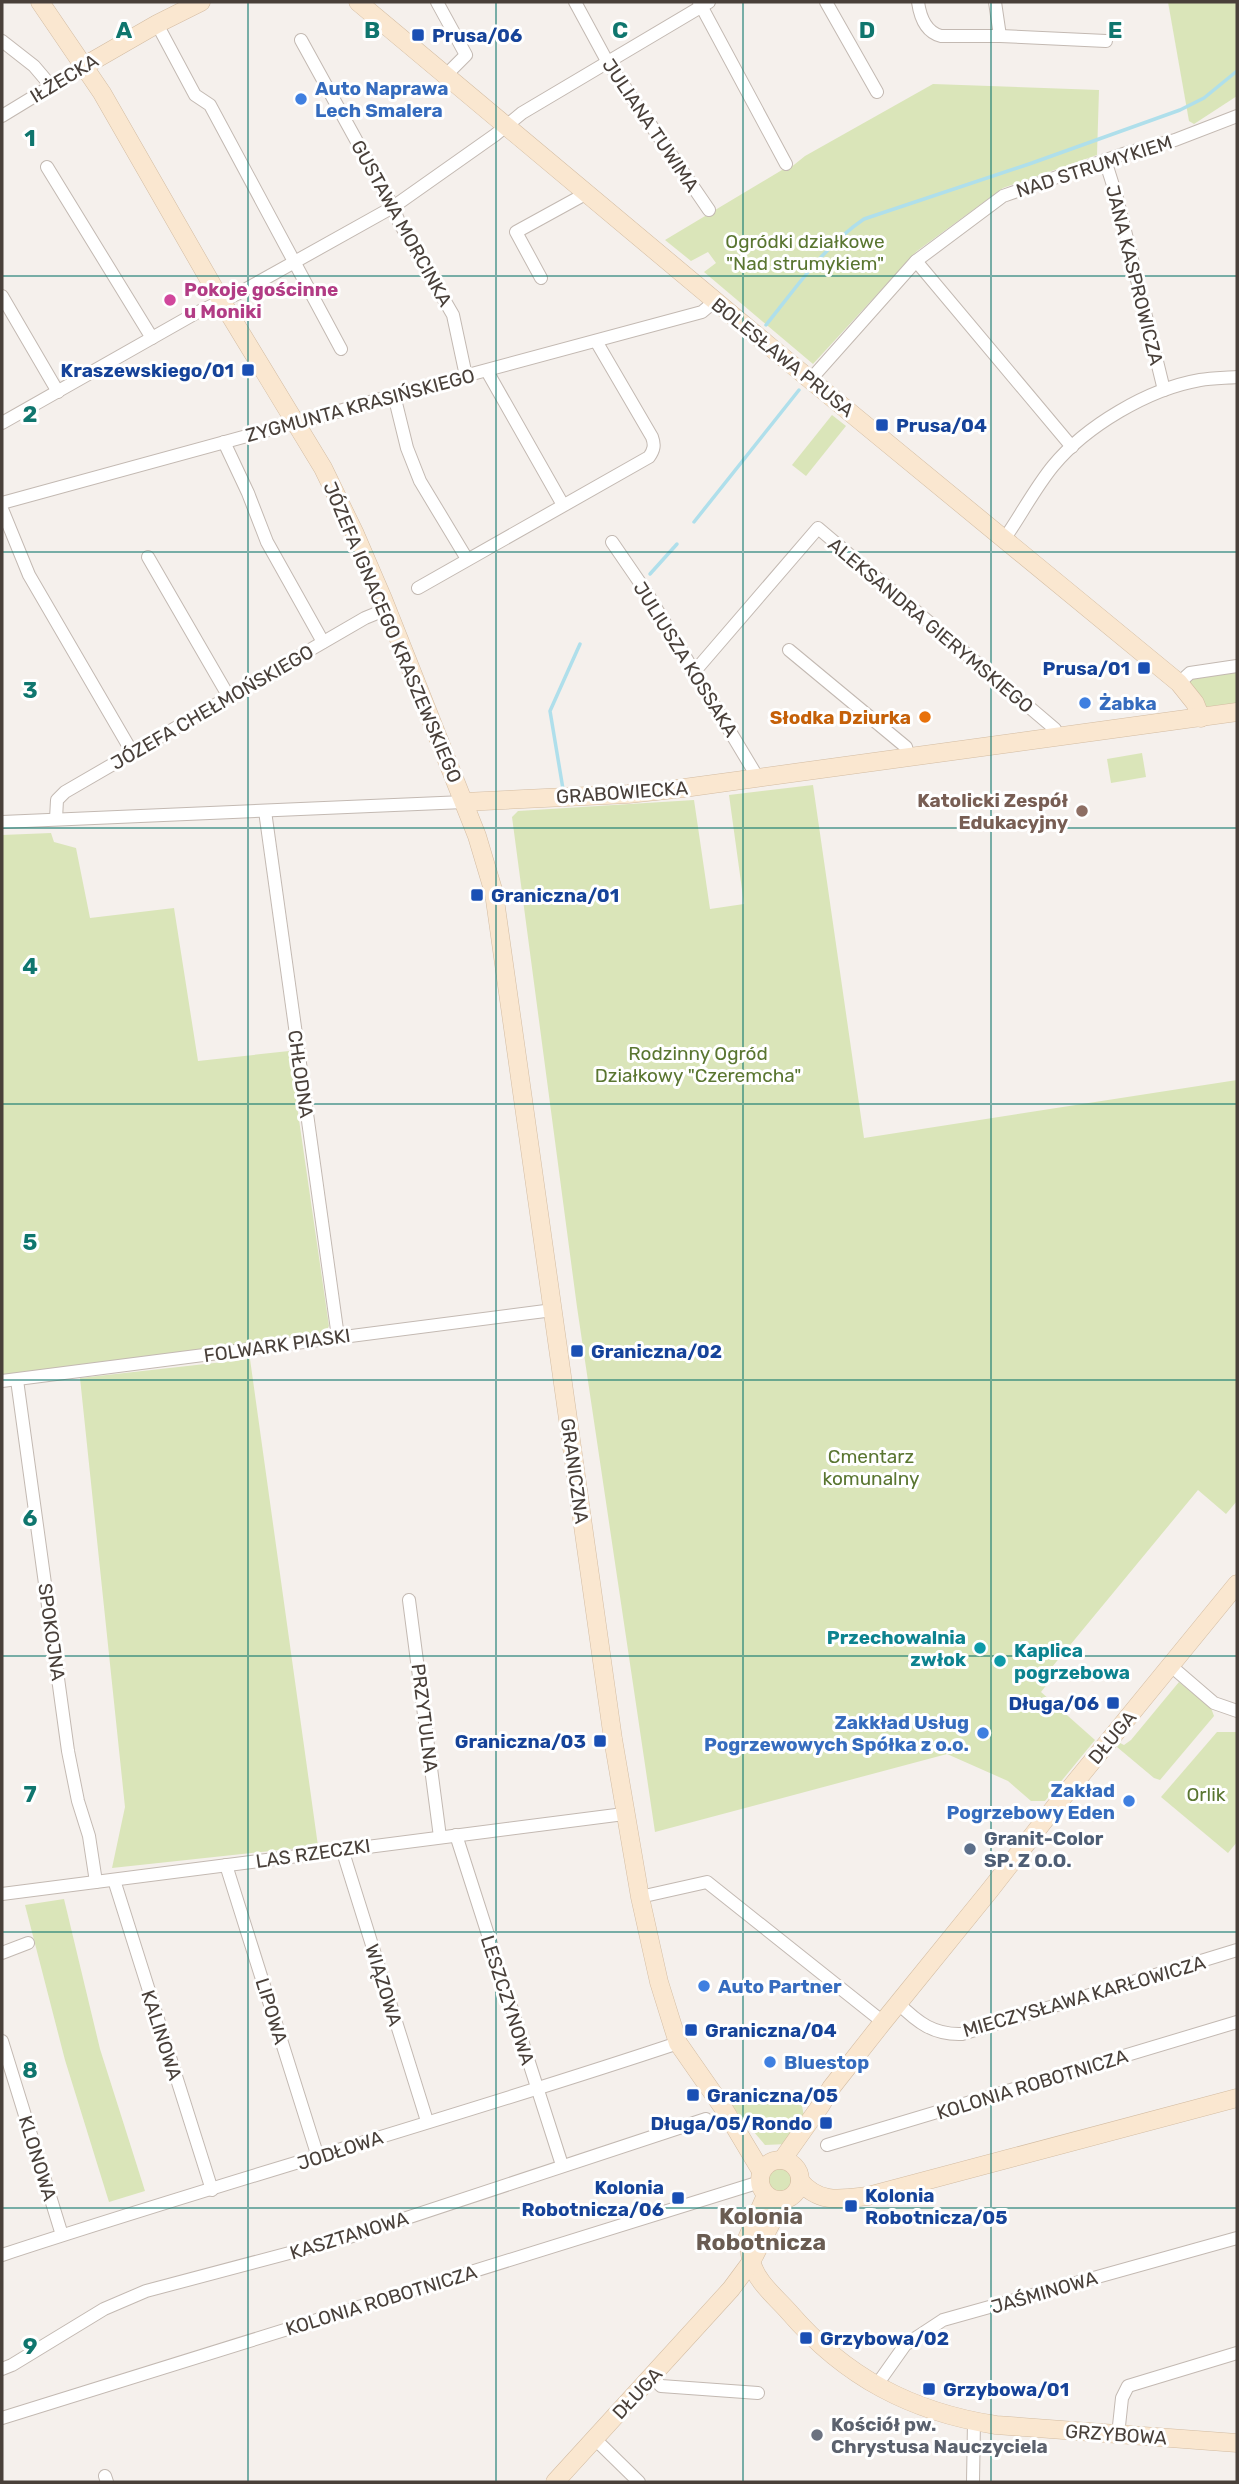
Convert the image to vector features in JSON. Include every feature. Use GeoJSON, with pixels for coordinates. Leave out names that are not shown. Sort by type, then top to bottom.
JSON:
{"type":"FeatureCollection","features":[{"type":"Feature","properties":{"kind":"street","name":"JÓZEFA IGNACEGO KRASZEWSKIEGO"},"geometry":{"type":"LineString","coordinates":[[40,2],[102,93],[222,302],[323,468],[387,609],[464,802]]}},
{"type":"Feature","properties":{"kind":"street","name":"IŁŻECKA"},"geometry":{"type":"LineString","coordinates":[[2,116],[157,24],[201,2]]}},
{"type":"Feature","properties":{"kind":"street","name":"BOLESŁAWA PRUSA"},"geometry":{"type":"LineString","coordinates":[[358,2],[715,301],[1180,683],[1195,703],[1201,718]]}},
{"type":"Feature","properties":{"kind":"street"},"geometry":{"type":"LineString","coordinates":[[437,2],[466,55],[446,75]]}},
{"type":"Feature","properties":{"kind":"street","name":"JULIANA TUWIMA"},"geometry":{"type":"LineString","coordinates":[[575,2],[607,61],[709,210]]}},
{"type":"Feature","properties":{"kind":"street"},"geometry":{"type":"LineString","coordinates":[[826,2],[877,92]]}},
{"type":"Feature","properties":{"kind":"street"},"geometry":{"type":"LineString","coordinates":[[918,2],[923,21],[934,34],[949,37],[1000,36],[1106,41]]}},
{"type":"Feature","properties":{"kind":"street"},"geometry":{"type":"LineString","coordinates":[[995,2],[1000,36]]}},
{"type":"Feature","properties":{"kind":"street"},"geometry":{"type":"LineString","coordinates":[[2,424],[196,313],[222,302],[393,207],[522,113],[703,3],[786,164]]}},
{"type":"Feature","properties":{"kind":"street"},"geometry":{"type":"LineString","coordinates":[[157,24],[195,95],[211,105],[341,349]]}},
{"type":"Feature","properties":{"kind":"street","name":"GUSTAWA MORCINKA"},"geometry":{"type":"LineString","coordinates":[[300,40],[453,315],[466,376]]}},
{"type":"Feature","properties":{"kind":"street"},"geometry":{"type":"LineString","coordinates":[[2,41],[42,72],[51,86]]}},
{"type":"Feature","properties":{"kind":"street","name":"NAD STRUMYKIEM"},"geometry":{"type":"LineString","coordinates":[[811,379],[916,261],[1003,195],[1105,160],[1175,140],[1237,116]]}},
{"type":"Feature","properties":{"kind":"street","name":"JANA KASPROWICZA"},"geometry":{"type":"LineString","coordinates":[[1105,160],[1117,198],[1164,390]]}},
{"type":"Feature","properties":{"kind":"street"},"geometry":{"type":"LineString","coordinates":[[47,167],[152,338]]}},
{"type":"Feature","properties":{"kind":"street"},"geometry":{"type":"LineString","coordinates":[[541,278],[516,232],[587,193]]}},
{"type":"Feature","properties":{"kind":"street"},"geometry":{"type":"LineString","coordinates":[[916,261],[1072,447]]}},
{"type":"Feature","properties":{"kind":"street"},"geometry":{"type":"LineString","coordinates":[[2,296],[58,391]]}},
{"type":"Feature","properties":{"kind":"street","name":"ZYGMUNTA KRASIŃSKIEGO"},"geometry":{"type":"LineString","coordinates":[[2,503],[702,312],[715,301]]}},
{"type":"Feature","properties":{"kind":"street"},"geometry":{"type":"LineString","coordinates":[[418,588],[649,457],[654,444],[596,341]]}},
{"type":"Feature","properties":{"kind":"street"},"geometry":{"type":"LineString","coordinates":[[487,371],[563,505]]}},
{"type":"Feature","properties":{"kind":"street"},"geometry":{"type":"LineString","coordinates":[[1005,538],[1052,467],[1072,447],[1109,419],[1164,390],[1199,380],[1237,377]]}},
{"type":"Feature","properties":{"kind":"street"},"geometry":{"type":"LineString","coordinates":[[394,395],[407,448],[420,481],[467,559]]}},
{"type":"Feature","properties":{"kind":"street"},"geometry":{"type":"LineString","coordinates":[[224,442],[267,542],[323,642]]}},
{"type":"Feature","properties":{"kind":"street"},"geometry":{"type":"LineString","coordinates":[[2,509],[29,575],[132,752]]}},
{"type":"Feature","properties":{"kind":"street","name":"ALEKSANDRA GIERYMSKIEGO"},"geometry":{"type":"LineString","coordinates":[[695,671],[818,528],[1055,729],[1056,737]]}},
{"type":"Feature","properties":{"kind":"street","name":"JULIUSZA KOSSAKA"},"geometry":{"type":"LineString","coordinates":[[611,542],[647,593],[758,778]]}},
{"type":"Feature","properties":{"kind":"street"},"geometry":{"type":"LineString","coordinates":[[148,557],[229,697]]}},
{"type":"Feature","properties":{"kind":"street","name":"JÓZEFA CHEŁMOŃSKIEGO"},"geometry":{"type":"LineString","coordinates":[[56,819],[57,800],[65,792],[365,618],[387,609]]}},
{"type":"Feature","properties":{"kind":"street"},"geometry":{"type":"LineString","coordinates":[[789,650],[906,747],[909,757]]}},
{"type":"Feature","properties":{"kind":"street"},"geometry":{"type":"LineString","coordinates":[[1180,683],[1190,673],[1237,666]]}},
{"type":"Feature","properties":{"kind":"street","name":"GRABOWIECKA"},"geometry":{"type":"LineString","coordinates":[[2,821],[628,794],[1237,712]]}},
{"type":"Feature","properties":{"kind":"street","name":"GRANICZNA"},"geometry":{"type":"LineString","coordinates":[[464,802],[494,893],[624,1814],[659,1982],[678,2043],[733,2123],[779,2179]]}},
{"type":"Feature","properties":{"kind":"street","name":"CHŁODNA"},"geometry":{"type":"LineString","coordinates":[[265,811],[338,1337]]}},
{"type":"Feature","properties":{"kind":"street","name":"FOLWARK PIASKI"},"geometry":{"type":"LineString","coordinates":[[2,1381],[553,1310]]}},
{"type":"Feature","properties":{"kind":"street","name":"SPOKOJNA"},"geometry":{"type":"LineString","coordinates":[[17,1380],[68,1751],[78,1801],[89,1836],[96,1882]]}},
{"type":"Feature","properties":{"kind":"street","name":"DŁUGA"},"geometry":{"type":"LineString","coordinates":[[555,2482],[735,2284],[753,2248],[779,2179],[831,2088],[1237,1584]]}},
{"type":"Feature","properties":{"kind":"street","name":"PRZYTULNA"},"geometry":{"type":"LineString","coordinates":[[409,1600],[440,1837]]}},
{"type":"Feature","properties":{"kind":"street"},"geometry":{"type":"LineString","coordinates":[[1171,1666],[1214,1703],[1237,1711]]}},
{"type":"Feature","properties":{"kind":"street","name":"LAS RZECZKI"},"geometry":{"type":"LineString","coordinates":[[2,1894],[624,1814]]}},
{"type":"Feature","properties":{"kind":"street","name":"LESZCZYNOWA"},"geometry":{"type":"LineString","coordinates":[[456,1835],[562,2165]]}},
{"type":"Feature","properties":{"kind":"street","name":"WIĄZOWA"},"geometry":{"type":"LineString","coordinates":[[342,1849],[427,2121]]}},
{"type":"Feature","properties":{"kind":"street","name":"LIPOWA"},"geometry":{"type":"LineString","coordinates":[[226,1865],[318,2157]]}},
{"type":"Feature","properties":{"kind":"street","name":"KALINOWA"},"geometry":{"type":"LineString","coordinates":[[114,1880],[212,2190]]}},
{"type":"Feature","properties":{"kind":"street"},"geometry":{"type":"LineString","coordinates":[[640,1897],[707,1882],[883,2022]]}},
{"type":"Feature","properties":{"kind":"street"},"geometry":{"type":"LineString","coordinates":[[2,1953],[28,1943]]}},
{"type":"Feature","properties":{"kind":"street","name":"MIECZYSŁAWA KARŁOWICZA"},"geometry":{"type":"LineString","coordinates":[[898,2003],[930,2029],[945,2034],[962,2034],[1237,1950]]}},
{"type":"Feature","properties":{"kind":"street","name":"KOLONIA ROBOTNICZA"},"geometry":{"type":"LineString","coordinates":[[827,2146],[1237,2022]]}},
{"type":"Feature","properties":{"kind":"street","name":"KLONOWA"},"geometry":{"type":"LineString","coordinates":[[2,2041],[62,2235]]}},
{"type":"Feature","properties":{"kind":"street","name":"JODŁOWA"},"geometry":{"type":"LineString","coordinates":[[2,2255],[678,2043]]}},
{"type":"Feature","properties":{"kind":"street","name":"KOLONIA ROBOTNICZA"},"geometry":{"type":"LineString","coordinates":[[2,2418],[779,2179],[800,2201],[815,2202],[827,2198],[850,2198],[892,2192],[1237,2098]]}},
{"type":"Feature","properties":{"kind":"street","name":"KASZTANOWA"},"geometry":{"type":"LineString","coordinates":[[2,2369],[103,2309],[146,2291],[346,2238],[706,2119]]}},
{"type":"Feature","properties":{"kind":"street","name":"JAŚMINOWA"},"geometry":{"type":"LineString","coordinates":[[876,2386],[905,2345],[943,2320],[1237,2238]]}},
{"type":"Feature","properties":{"kind":"street","name":"DŁUGA"},"geometry":{"type":"LineString","coordinates":[[719,2302],[753,2248]]}},
{"type":"Feature","properties":{"kind":"street","name":"GRZYBOWA"},"geometry":{"type":"LineString","coordinates":[[753,2248],[763,2283],[809,2335],[849,2369],[913,2404],[974,2421],[1237,2443]]}},
{"type":"Feature","properties":{"kind":"street","name":"GRZYBOWA"},"geometry":{"type":"LineString","coordinates":[[753,2248],[809,2335]]}},
{"type":"Feature","properties":{"kind":"street"},"geometry":{"type":"LineString","coordinates":[[735,2284],[749,2281],[763,2283]]}},
{"type":"Feature","properties":{"kind":"street"},"geometry":{"type":"LineString","coordinates":[[1118,2435],[1122,2398],[1128,2386],[1237,2353]]}},
{"type":"Feature","properties":{"kind":"street"},"geometry":{"type":"LineString","coordinates":[[652,2376],[661,2386],[758,2393]]}},
{"type":"Feature","properties":{"kind":"street"},"geometry":{"type":"LineString","coordinates":[[973,2482],[974,2421]]}},
{"type":"Feature","properties":{"kind":"street"},"geometry":{"type":"LineString","coordinates":[[595,2439],[639,2482]]}},
{"type":"Feature","properties":{"kind":"green space"},"geometry":{"type":"Polygon","coordinates":[[[1168,2],[1237,2],[1237,96],[1194,124],[1189,121],[1168,2]]]}},
{"type":"Feature","properties":{"kind":"green space","name":"Ogródki działkowe \"Nad strumykiem\""},"geometry":{"type":"Polygon","coordinates":[[[933,84],[1099,90],[1097,155],[1003,188],[917,251],[813,364],[704,272],[716,263],[708,252],[691,261],[665,240],[787,167],[790,168],[805,156],[933,84]]]}},
{"type":"Feature","properties":{"kind":"green space"},"geometry":{"type":"Polygon","coordinates":[[[832,415],[846,426],[806,476],[792,465],[832,415]]]}},
{"type":"Feature","properties":{"kind":"green space"},"geometry":{"type":"Polygon","coordinates":[[[1237,666],[1237,712],[1201,718],[1179,683],[1190,673],[1237,666]]]}},
{"type":"Feature","properties":{"kind":"green space"},"geometry":{"type":"Polygon","coordinates":[[[1142,753],[1146,777],[1111,783],[1107,759],[1142,753]]]}},
{"type":"Feature","properties":{"kind":"green space","name":"Cmentarz komunalny"},"geometry":{"type":"Polygon","coordinates":[[[813,785],[864,1138],[1237,1080],[1237,1501],[1226,1514],[1198,1490],[1052,1667],[1055,1674],[1041,1692],[1095,1740],[1045,1801],[1031,1801],[1008,1781],[947,1754],[655,1832],[577,1307],[512,817],[518,811],[694,800],[710,909],[744,904],[729,795],[813,785]]]}},
{"type":"Feature","properties":{"kind":"green space"},"geometry":{"type":"Polygon","coordinates":[[[51,833],[54,842],[76,848],[90,918],[174,908],[198,1061],[289,1051],[329,1326],[323,1337],[2,1375],[2,835],[51,833]]]}},
{"type":"Feature","properties":{"kind":"green space"},"geometry":{"type":"Polygon","coordinates":[[[250,1359],[318,1846],[112,1868],[125,1807],[80,1378],[250,1359]]]}},
{"type":"Feature","properties":{"kind":"green space"},"geometry":{"type":"Polygon","coordinates":[[[1179,1682],[1211,1708],[1214,1716],[1160,1780],[1117,1747],[1120,1743],[1124,1745],[1131,1740],[1179,1682]]]}},
{"type":"Feature","properties":{"kind":"green space","name":"Orlik"},"geometry":{"type":"Polygon","coordinates":[[[1217,1732],[1237,1732],[1237,1842],[1228,1853],[1161,1797],[1217,1732]]]}},
{"type":"Feature","properties":{"kind":"green space"},"geometry":{"type":"Polygon","coordinates":[[[64,1899],[100,2049],[145,2191],[109,2202],[65,2060],[25,1905],[64,1899]]]}},
{"type":"Feature","properties":{"kind":"green space"},"geometry":{"type":"Polygon","coordinates":[[[789,2092],[804,2095],[801,2101],[804,2116],[787,2144],[765,2145],[730,2104],[740,2105],[789,2092]]]}},
{"type":"Feature","properties":{"kind":"green space"},"geometry":{"type":"Polygon","coordinates":[[[780,2167],[789,2171],[793,2180],[789,2189],[780,2193],[771,2189],[767,2180],[771,2171],[780,2167]]]}},
{"type":"Feature","properties":{"kind":"waterway"},"geometry":{"type":"LineString","coordinates":[[766,325],[823,255],[864,219],[1180,110],[1204,98],[1237,71]]}},
{"type":"Feature","properties":{"kind":"waterway"},"geometry":{"type":"LineString","coordinates":[[694,522],[799,390]]}},
{"type":"Feature","properties":{"kind":"waterway"},"geometry":{"type":"LineString","coordinates":[[650,574],[677,544]]}},
{"type":"Feature","properties":{"kind":"waterway"},"geometry":{"type":"LineString","coordinates":[[563,789],[550,711],[580,644]]}},
{"type":"Feature","properties":{"kind":"place","name":"Prusa/06"},"geometry":{"type":"Point","coordinates":[418,35]}},
{"type":"Feature","properties":{"kind":"place","name":"Auto Naprawa Lech Smalera"},"geometry":{"type":"Point","coordinates":[301,99]}},
{"type":"Feature","properties":{"kind":"place","name":"Pokoje gościnne u Moniki"},"geometry":{"type":"Point","coordinates":[170,300]}},
{"type":"Feature","properties":{"kind":"place","name":"Kraszewskiego/01"},"geometry":{"type":"Point","coordinates":[248,370]}},
{"type":"Feature","properties":{"kind":"place","name":"Prusa/04"},"geometry":{"type":"Point","coordinates":[882,425]}},
{"type":"Feature","properties":{"kind":"place","name":"Prusa/01"},"geometry":{"type":"Point","coordinates":[1144,668]}},
{"type":"Feature","properties":{"kind":"place","name":"Żabka"},"geometry":{"type":"Point","coordinates":[1085,703]}},
{"type":"Feature","properties":{"kind":"place","name":"Słodka Dziurka"},"geometry":{"type":"Point","coordinates":[925,717]}},
{"type":"Feature","properties":{"kind":"place","name":"Katolicki Zespół Edukacyjny"},"geometry":{"type":"Point","coordinates":[1082,811]}},
{"type":"Feature","properties":{"kind":"place","name":"Graniczna/01"},"geometry":{"type":"Point","coordinates":[477,895]}},
{"type":"Feature","properties":{"kind":"place","name":"Graniczna/02"},"geometry":{"type":"Point","coordinates":[577,1351]}},
{"type":"Feature","properties":{"kind":"place","name":"Przechowalnia zwłok"},"geometry":{"type":"Point","coordinates":[980,1648]}},
{"type":"Feature","properties":{"kind":"place","name":"Kaplica pogrzebowa"},"geometry":{"type":"Point","coordinates":[1000,1661]}},
{"type":"Feature","properties":{"kind":"place","name":"Długa/06"},"geometry":{"type":"Point","coordinates":[1113,1703]}},
{"type":"Feature","properties":{"kind":"place","name":"Zakkład Usług Pogrzewowych Spółka z o.o."},"geometry":{"type":"Point","coordinates":[983,1733]}},
{"type":"Feature","properties":{"kind":"place","name":"Graniczna/03"},"geometry":{"type":"Point","coordinates":[600,1741]}},
{"type":"Feature","properties":{"kind":"place","name":"Zakład Pogrzebowy Eden"},"geometry":{"type":"Point","coordinates":[1129,1801]}},
{"type":"Feature","properties":{"kind":"place","name":"Granit-Color SP. Z O.O."},"geometry":{"type":"Point","coordinates":[970,1849]}},
{"type":"Feature","properties":{"kind":"place","name":"Auto Partner"},"geometry":{"type":"Point","coordinates":[704,1986]}},
{"type":"Feature","properties":{"kind":"place","name":"Graniczna/04"},"geometry":{"type":"Point","coordinates":[691,2030]}},
{"type":"Feature","properties":{"kind":"place","name":"Bluestop"},"geometry":{"type":"Point","coordinates":[770,2062]}},
{"type":"Feature","properties":{"kind":"place","name":"Graniczna/05"},"geometry":{"type":"Point","coordinates":[693,2095]}},
{"type":"Feature","properties":{"kind":"place","name":"Długa/05/Rondo"},"geometry":{"type":"Point","coordinates":[826,2123]}},
{"type":"Feature","properties":{"kind":"place","name":"Kolonia Robotnicza/06"},"geometry":{"type":"Point","coordinates":[678,2198]}},
{"type":"Feature","properties":{"kind":"place","name":"Kolonia Robotnicza/05"},"geometry":{"type":"Point","coordinates":[851,2206]}},
{"type":"Feature","properties":{"kind":"place","name":"Grzybowa/02"},"geometry":{"type":"Point","coordinates":[806,2338]}},
{"type":"Feature","properties":{"kind":"place","name":"Grzybowa/01"},"geometry":{"type":"Point","coordinates":[929,2389]}},
{"type":"Feature","properties":{"kind":"place","name":"Kościół pw. Chrystusa Nauczyciela"},"geometry":{"type":"Point","coordinates":[817,2435]}},
{"type":"Feature","properties":{"kind":"district","name":"Kolonia Robotnicza"},"geometry":{"type":"Point","coordinates":[761,2229]}},
{"type":"Feature","properties":{"kind":"park label","name":"Rodzinny Ogród Działkowy \"Czeremcha\""},"geometry":{"type":"Point","coordinates":[698,1064]}}]}
